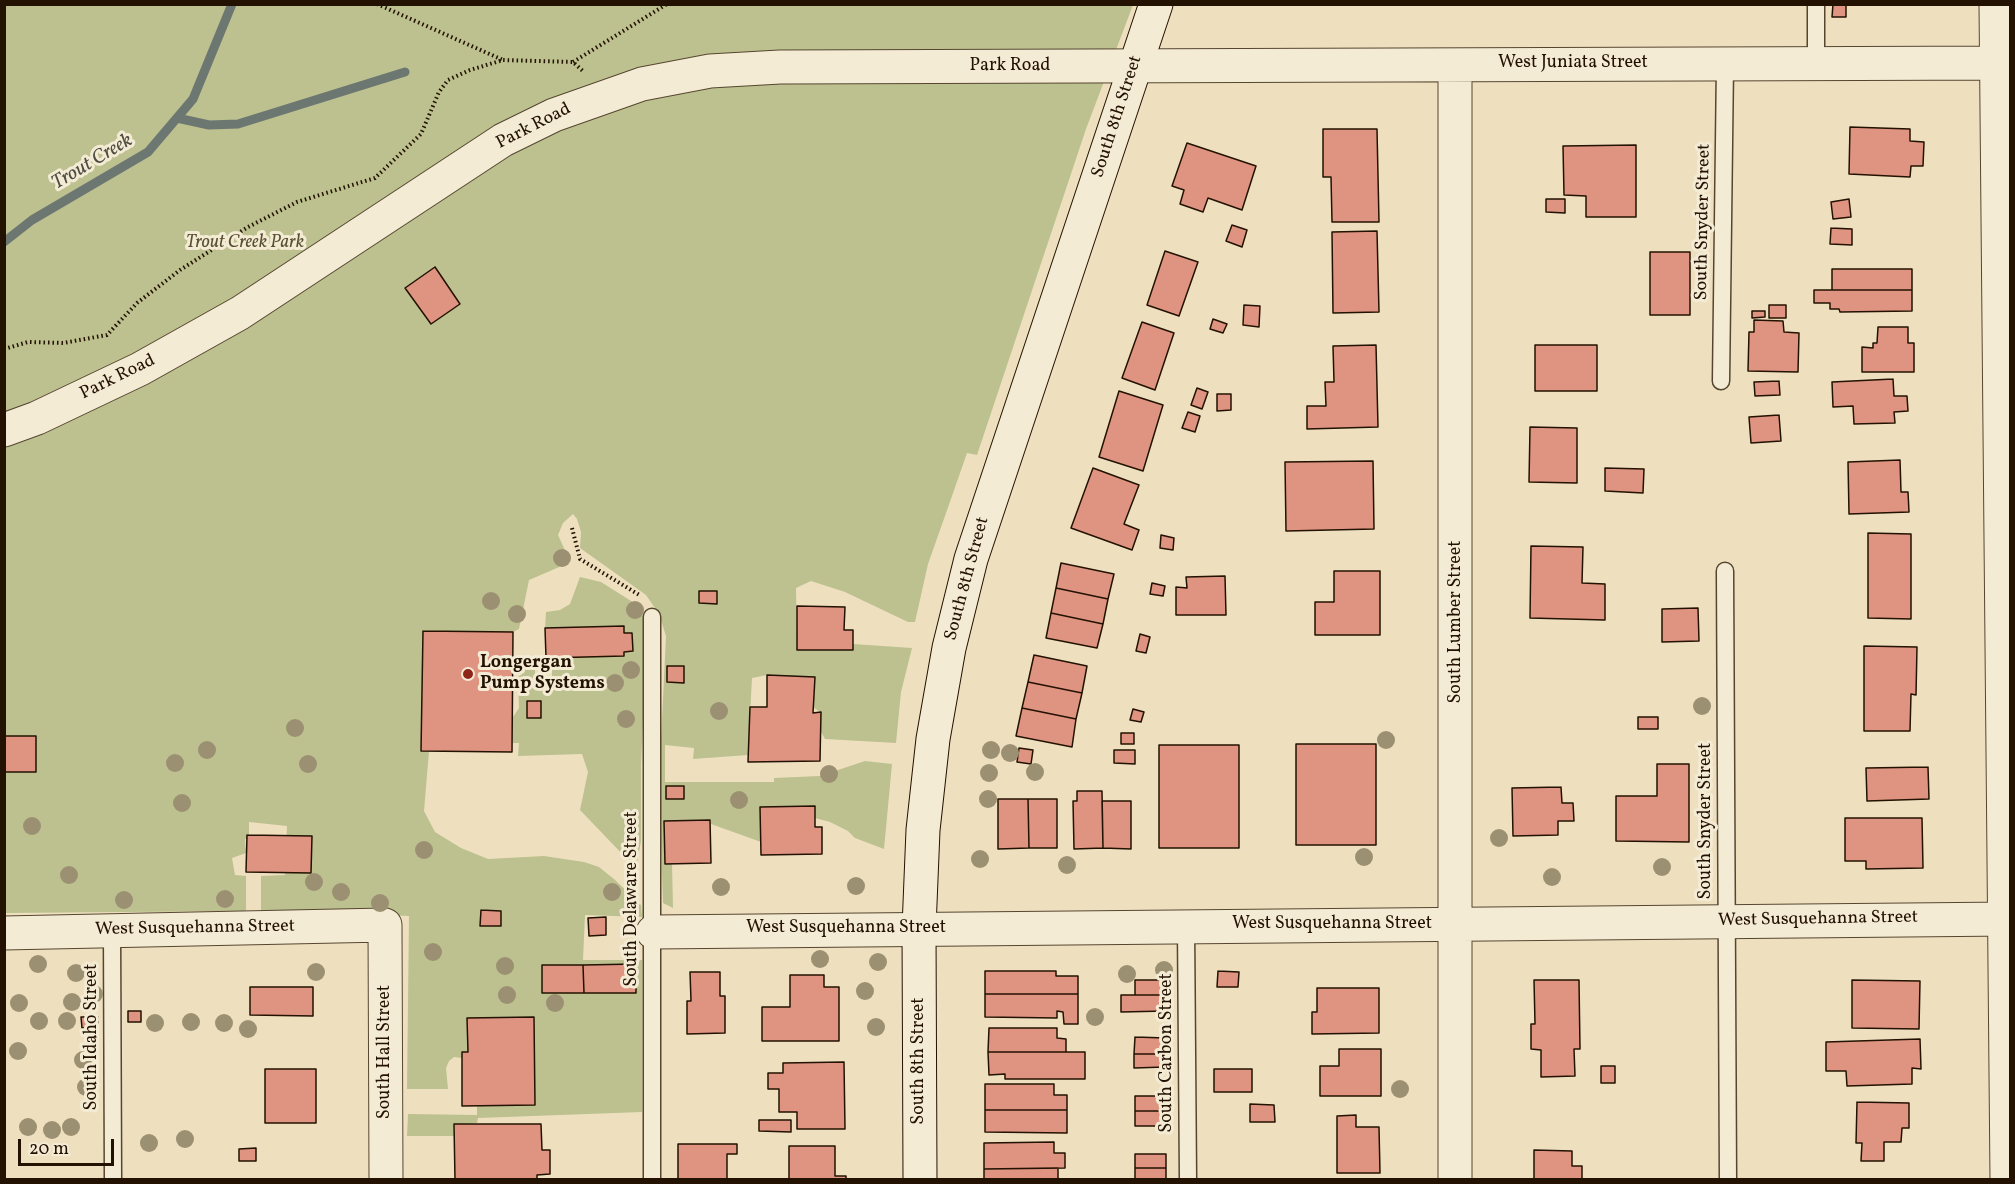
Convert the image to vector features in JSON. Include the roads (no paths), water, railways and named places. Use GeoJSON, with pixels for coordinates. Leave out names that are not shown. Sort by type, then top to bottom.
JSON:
{"type":"FeatureCollection","features":[{"type":"Feature","properties":{"kind":"street","name":"South 8th Street"},"geometry":{"type":"LineString","coordinates":[[920,1179],[919,928],[923,830],[931,753],[957,612],[991,497],[1156,4]]}},
{"type":"Feature","properties":{"kind":"street"},"geometry":{"type":"LineString","coordinates":[[1996,4],[2004,63],[2007,1179]]}},
{"type":"Feature","properties":{"kind":"street","name":"West Juniata Street"},"geometry":{"type":"LineString","coordinates":[[1135,66],[2004,63]]}},
{"type":"Feature","properties":{"kind":"street","name":"South Lumber Street"},"geometry":{"type":"LineString","coordinates":[[1455,65],[1457,653],[1454,924],[1455,1179]]}},
{"type":"Feature","properties":{"kind":"street","name":"Park Road"},"geometry":{"type":"LineString","coordinates":[[4,430],[37,418],[140,369],[240,313],[503,140],[554,115],[606,94],[642,84],[710,71],[780,68],[1135,66]]}},
{"type":"Feature","properties":{"kind":"street","name":"West Susquehanna Street"},"geometry":{"type":"LineString","coordinates":[[653,932],[2008,919]]}},
{"type":"Feature","properties":{"kind":"street","name":"West Susquehanna Street"},"geometry":{"type":"LineString","coordinates":[[4,933],[386,925]]}},
{"type":"Feature","properties":{"kind":"street","name":"South Hall Street"},"geometry":{"type":"LineString","coordinates":[[386,925],[386,1179]]}},
{"type":"Feature","properties":{"kind":"lane"},"geometry":{"type":"LineString","coordinates":[[1816,4],[1816,63]]}},
{"type":"Feature","properties":{"kind":"lane","name":"South Snyder Street"},"geometry":{"type":"LineString","coordinates":[[1721,381],[1725,64]]}},
{"type":"Feature","properties":{"kind":"lane","name":"South Snyder Street"},"geometry":{"type":"LineString","coordinates":[[1725,570],[1728,1179]]}},
{"type":"Feature","properties":{"kind":"lane","name":"South Delaware Street"},"geometry":{"type":"LineString","coordinates":[[652,617],[652,1179]]}},
{"type":"Feature","properties":{"kind":"lane","name":"South Carbon Street"},"geometry":{"type":"LineString","coordinates":[[1186,926],[1188,1179]]}},
{"type":"Feature","properties":{"kind":"lane","name":"South Idaho Street"},"geometry":{"type":"LineString","coordinates":[[112,930],[113,1179]]}},
{"type":"Feature","properties":{"kind":"waterway","name":"Trout Creek"},"geometry":{"type":"LineString","coordinates":[[4,242],[32,220],[148,152],[193,99],[232,4]]}},
{"type":"Feature","properties":{"kind":"waterway"},"geometry":{"type":"LineString","coordinates":[[177,118],[209,125],[238,124],[405,72]]}},
{"type":"Feature","properties":{"kind":"place","name":"Longergan Pump Systems"},"geometry":{"type":"Point","coordinates":[468,674]}},
{"type":"Feature","properties":{"kind":"park label","name":"Trout Creek Park"},"geometry":{"type":"Point","coordinates":[245,244]}}]}
